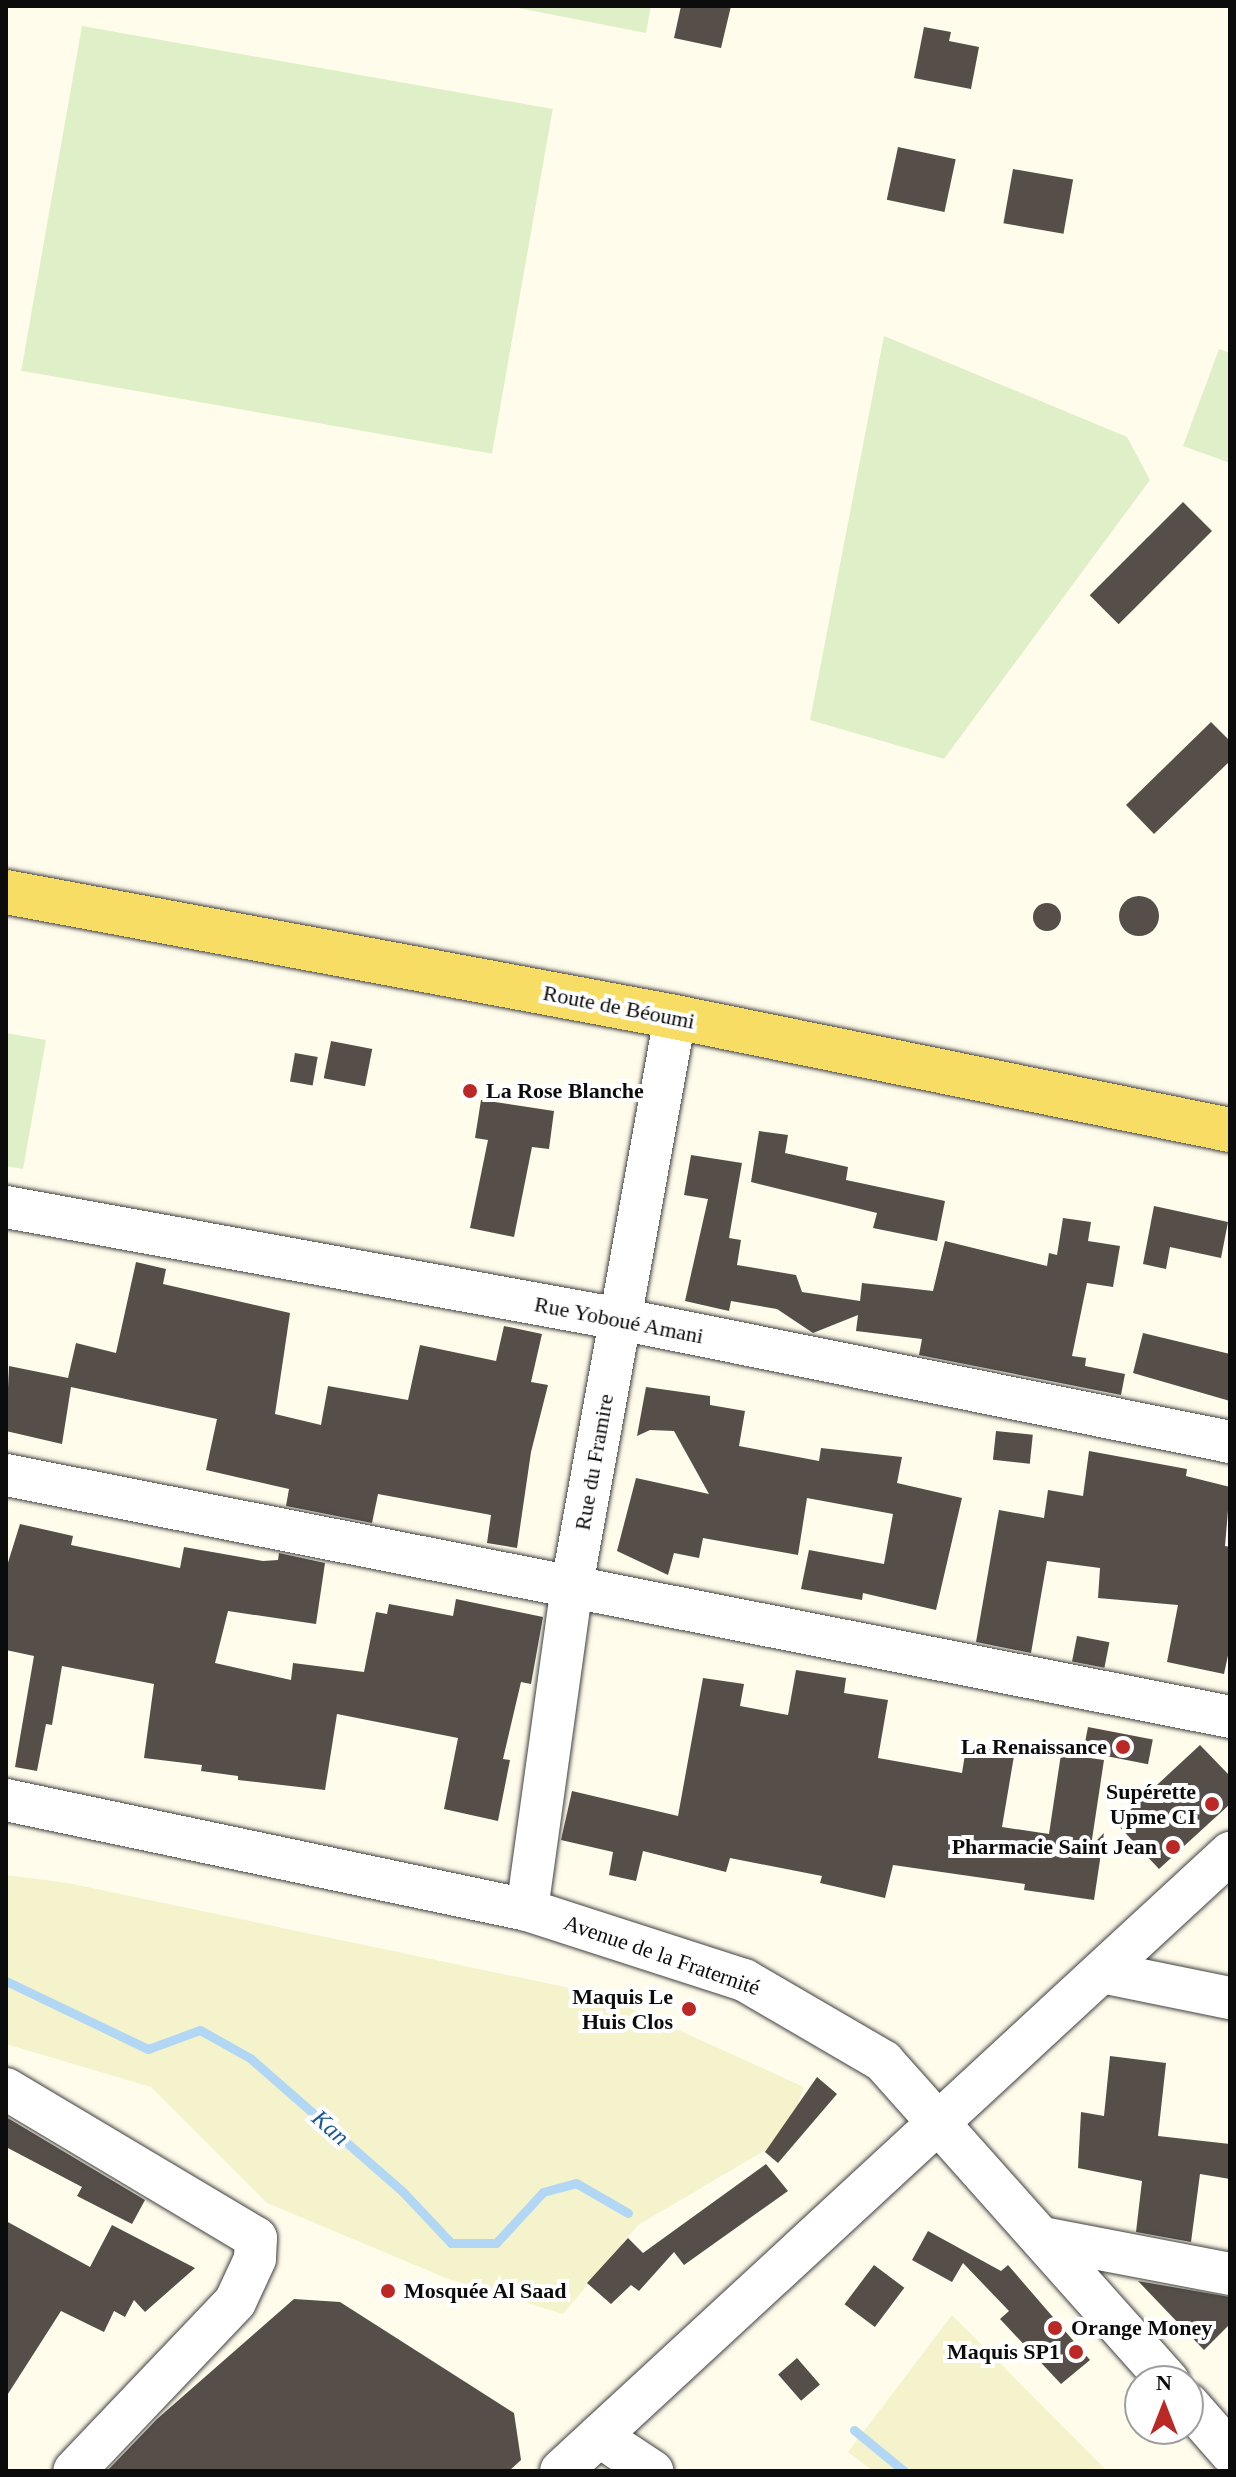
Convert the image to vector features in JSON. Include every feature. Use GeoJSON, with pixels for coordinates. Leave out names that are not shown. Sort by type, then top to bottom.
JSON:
{"type":"FeatureCollection","features":[{"type":"Feature","properties":{"kind":"main road","name":"Route de Béoumi"},"geometry":{"type":"LineString","coordinates":[[6,892],[675,1017],[1230,1130]]}},
{"type":"Feature","properties":{"kind":"street","name":"Rue du Framire"},"geometry":{"type":"LineString","coordinates":[[527,1910],[572,1585],[675,1017]]}},
{"type":"Feature","properties":{"kind":"street","name":"Rue Yoboué Amani"},"geometry":{"type":"LineString","coordinates":[[6,1207],[620,1319],[1230,1442]]}},
{"type":"Feature","properties":{"kind":"street"},"geometry":{"type":"LineString","coordinates":[[6,1475],[1230,1717]]}},
{"type":"Feature","properties":{"kind":"street","name":"Avenue de la Fraternité"},"geometry":{"type":"LineString","coordinates":[[6,1800],[527,1910],[744,1980],[883,2061],[942,2122],[1154,2365]]}},
{"type":"Feature","properties":{"kind":"street"},"geometry":{"type":"LineString","coordinates":[[561,2471],[1230,1853]]}},
{"type":"Feature","properties":{"kind":"street"},"geometry":{"type":"LineString","coordinates":[[1102,1972],[1230,1998]]}},
{"type":"Feature","properties":{"kind":"street"},"geometry":{"type":"LineString","coordinates":[[6,2089],[256,2238],[255,2259],[235,2302],[74,2471]]}},
{"type":"Feature","properties":{"kind":"street"},"geometry":{"type":"LineString","coordinates":[[1042,2238],[1230,2274]]}},
{"type":"Feature","properties":{"kind":"street"},"geometry":{"type":"LineString","coordinates":[[1204,2422],[1230,2452]]}},
{"type":"Feature","properties":{"kind":"street"},"geometry":{"type":"LineString","coordinates":[[599,2436],[652,2471]]}},
{"type":"Feature","properties":{"kind":"green space"},"geometry":{"type":"Polygon","coordinates":[[[508,6],[651,6],[646,33],[508,6]]]}},
{"type":"Feature","properties":{"kind":"green space"},"geometry":{"type":"Polygon","coordinates":[[[82,26],[553,109],[492,454],[21,371],[82,26]]]}},
{"type":"Feature","properties":{"kind":"green space"},"geometry":{"type":"Polygon","coordinates":[[[884,336],[1127,437],[1150,480],[944,759],[810,720],[884,336]]]}},
{"type":"Feature","properties":{"kind":"green space"},"geometry":{"type":"Polygon","coordinates":[[[1219,349],[1230,353],[1230,463],[1183,446],[1219,349]]]}},
{"type":"Feature","properties":{"kind":"green space"},"geometry":{"type":"Polygon","coordinates":[[[6,1033],[46,1040],[23,1169],[6,1166],[6,1033]]]}},
{"type":"Feature","properties":{"kind":"green space"},"geometry":{"type":"Polygon","coordinates":[[[6,1875],[68,1883],[599,1994],[804,2087],[786,2138],[638,2225],[563,2314],[446,2278],[267,2203],[151,2087],[6,2044],[6,1875]]]}},
{"type":"Feature","properties":{"kind":"green space"},"geometry":{"type":"Polygon","coordinates":[[[952,2315],[1107,2471],[873,2471],[848,2452],[952,2315]]]}},
{"type":"Feature","properties":{"kind":"building"},"geometry":{"type":"Polygon","coordinates":[[[681,6],[731,6],[721,48],[674,38],[681,6]]]}},
{"type":"Feature","properties":{"kind":"building"},"geometry":{"type":"Polygon","coordinates":[[[924,27],[951,32],[949,41],[979,47],[971,89],[914,78],[924,27]]]}},
{"type":"Feature","properties":{"kind":"building"},"geometry":{"type":"Polygon","coordinates":[[[898,147],[956,159],[944,212],[887,200],[898,147]]]}},
{"type":"Feature","properties":{"kind":"building"},"geometry":{"type":"Polygon","coordinates":[[[1013,169],[1073,180],[1064,234],[1003,223],[1013,169]]]}},
{"type":"Feature","properties":{"kind":"building"},"geometry":{"type":"Polygon","coordinates":[[[1183,502],[1212,531],[1119,624],[1090,595],[1183,502]]]}},
{"type":"Feature","properties":{"kind":"building"},"geometry":{"type":"Polygon","coordinates":[[[1211,722],[1230,741],[1230,761],[1154,834],[1126,805],[1211,722]]]}},
{"type":"Feature","properties":{"kind":"building"},"geometry":{"type":"Polygon","coordinates":[[[1139,896],[1153,902],[1159,916],[1153,930],[1139,936],[1125,930],[1119,916],[1125,902],[1139,896]]]}},
{"type":"Feature","properties":{"kind":"building"},"geometry":{"type":"Polygon","coordinates":[[[1047,903],[1057,907],[1061,917],[1057,927],[1047,931],[1037,927],[1033,917],[1037,907],[1047,903]]]}},
{"type":"Feature","properties":{"kind":"building"},"geometry":{"type":"Polygon","coordinates":[[[331,1041],[372,1049],[365,1086],[324,1078],[331,1041]]]}},
{"type":"Feature","properties":{"kind":"building"},"geometry":{"type":"Polygon","coordinates":[[[295,1053],[318,1057],[313,1086],[290,1082],[295,1053]]]}},
{"type":"Feature","properties":{"kind":"building"},"geometry":{"type":"Polygon","coordinates":[[[481,1100],[554,1111],[549,1149],[532,1147],[514,1237],[470,1228],[488,1140],[475,1138],[481,1100]]]}},
{"type":"Feature","properties":{"kind":"building"},"geometry":{"type":"Polygon","coordinates":[[[759,1131],[788,1135],[785,1153],[848,1167],[846,1180],[945,1201],[937,1241],[873,1228],[877,1213],[751,1182],[759,1131]]]}},
{"type":"Feature","properties":{"kind":"building"},"geometry":{"type":"Polygon","coordinates":[[[691,1155],[742,1163],[729,1238],[741,1240],[737,1265],[796,1275],[802,1292],[860,1301],[862,1283],[933,1291],[945,1241],[1047,1266],[1049,1253],[1057,1255],[1063,1218],[1091,1222],[1088,1241],[1120,1246],[1113,1287],[1087,1283],[1072,1356],[1086,1358],[1085,1366],[1125,1374],[1121,1395],[919,1355],[922,1339],[856,1331],[858,1315],[813,1333],[777,1309],[731,1301],[729,1311],[685,1301],[708,1199],[684,1195],[691,1155]]]}},
{"type":"Feature","properties":{"kind":"building"},"geometry":{"type":"Polygon","coordinates":[[[1154,1206],[1228,1222],[1221,1258],[1170,1247],[1166,1269],[1143,1264],[1154,1206]]]}},
{"type":"Feature","properties":{"kind":"building"},"geometry":{"type":"Polygon","coordinates":[[[136,1262],[166,1269],[163,1284],[290,1313],[275,1414],[321,1425],[328,1386],[408,1400],[420,1345],[496,1361],[504,1326],[542,1334],[531,1382],[548,1385],[531,1452],[517,1548],[487,1543],[491,1515],[378,1494],[372,1523],[286,1506],[289,1489],[206,1470],[217,1419],[71,1387],[62,1444],[6,1431],[9,1366],[68,1378],[76,1343],[116,1353],[136,1262]]]}},
{"type":"Feature","properties":{"kind":"building"},"geometry":{"type":"Polygon","coordinates":[[[1143,1333],[1230,1354],[1230,1401],[1133,1373],[1143,1333]]]}},
{"type":"Feature","properties":{"kind":"building"},"geometry":{"type":"Polygon","coordinates":[[[646,1387],[710,1396],[710,1405],[745,1411],[739,1446],[819,1461],[821,1448],[902,1457],[897,1483],[962,1498],[936,1610],[863,1593],[862,1600],[801,1589],[809,1550],[884,1564],[893,1514],[807,1498],[798,1555],[703,1538],[699,1558],[674,1553],[668,1575],[617,1551],[636,1478],[709,1494],[674,1431],[650,1430],[637,1436],[646,1387]]]}},
{"type":"Feature","properties":{"kind":"building"},"geometry":{"type":"Polygon","coordinates":[[[996,1431],[1033,1435],[1030,1464],[993,1460],[996,1431]]]}},
{"type":"Feature","properties":{"kind":"building"},"geometry":{"type":"Polygon","coordinates":[[[1089,1451],[1187,1469],[1186,1476],[1230,1487],[1225,1546],[1230,1547],[1230,1646],[1224,1674],[1167,1662],[1178,1605],[1098,1598],[1100,1568],[1047,1561],[1031,1653],[976,1642],[999,1510],[1044,1518],[1048,1490],[1083,1496],[1089,1451]]]}},
{"type":"Feature","properties":{"kind":"building"},"geometry":{"type":"Polygon","coordinates":[[[20,1524],[73,1536],[71,1545],[180,1568],[184,1547],[263,1561],[278,1560],[279,1553],[325,1563],[316,1624],[228,1611],[215,1663],[291,1680],[293,1663],[364,1672],[376,1612],[387,1614],[389,1604],[453,1616],[456,1599],[543,1617],[531,1684],[521,1682],[503,1759],[510,1760],[498,1821],[444,1809],[458,1738],[337,1714],[325,1790],[238,1780],[238,1776],[201,1771],[202,1765],[144,1758],[154,1684],[62,1666],[52,1725],[46,1724],[37,1771],[15,1767],[34,1656],[6,1650],[6,1569],[20,1524]]]}},
{"type":"Feature","properties":{"kind":"building"},"geometry":{"type":"Polygon","coordinates":[[[1077,1636],[1109,1642],[1104,1668],[1072,1662],[1077,1636]]]}},
{"type":"Feature","properties":{"kind":"building"},"geometry":{"type":"Polygon","coordinates":[[[796,1670],[846,1678],[844,1693],[888,1700],[878,1758],[962,1773],[966,1748],[1015,1750],[1002,1827],[1049,1834],[1061,1754],[1104,1760],[1091,1846],[1104,1833],[1094,1900],[1024,1890],[1025,1884],[893,1865],[885,1898],[820,1883],[822,1876],[730,1858],[726,1872],[643,1851],[636,1881],[609,1875],[613,1852],[561,1840],[572,1791],[678,1816],[703,1678],[744,1684],[740,1706],[788,1715],[796,1670]]]}},
{"type":"Feature","properties":{"kind":"building"},"geometry":{"type":"Polygon","coordinates":[[[1088,1727],[1153,1740],[1148,1764],[1083,1752],[1088,1727]]]}},
{"type":"Feature","properties":{"kind":"building"},"geometry":{"type":"Polygon","coordinates":[[[1200,1745],[1230,1776],[1230,1804],[1159,1869],[1116,1823],[1200,1745]]]}},
{"type":"Feature","properties":{"kind":"building"},"geometry":{"type":"Polygon","coordinates":[[[1110,2056],[1166,2063],[1158,2136],[1230,2144],[1230,2179],[1200,2174],[1191,2242],[1136,2232],[1142,2181],[1078,2168],[1081,2112],[1104,2116],[1110,2056]]]}},
{"type":"Feature","properties":{"kind":"building"},"geometry":{"type":"Polygon","coordinates":[[[817,2077],[837,2094],[778,2163],[765,2152],[817,2077]]]}},
{"type":"Feature","properties":{"kind":"building"},"geometry":{"type":"Polygon","coordinates":[[[6,2117],[145,2200],[132,2224],[77,2196],[82,2187],[6,2147],[6,2117]]]}},
{"type":"Feature","properties":{"kind":"building"},"geometry":{"type":"Polygon","coordinates":[[[766,2164],[788,2191],[684,2265],[674,2252],[639,2291],[631,2285],[611,2304],[587,2283],[628,2238],[643,2253],[766,2164]]]}},
{"type":"Feature","properties":{"kind":"building"},"geometry":{"type":"Polygon","coordinates":[[[6,2221],[90,2267],[112,2225],[195,2268],[145,2312],[134,2300],[125,2317],[114,2311],[104,2332],[61,2311],[6,2397],[6,2221]]]}},
{"type":"Feature","properties":{"kind":"building"},"geometry":{"type":"Polygon","coordinates":[[[928,2231],[1001,2271],[1008,2265],[1090,2360],[1061,2384],[1000,2319],[1009,2311],[963,2263],[952,2282],[912,2260],[928,2231]]]}},
{"type":"Feature","properties":{"kind":"building"},"geometry":{"type":"Polygon","coordinates":[[[874,2265],[904,2288],[875,2327],[845,2304],[874,2265]]]}},
{"type":"Feature","properties":{"kind":"building"},"geometry":{"type":"Polygon","coordinates":[[[1138,2281],[1230,2297],[1230,2324],[1204,2350],[1138,2281]]]}},
{"type":"Feature","properties":{"kind":"building"},"geometry":{"type":"Polygon","coordinates":[[[294,2299],[340,2302],[514,2413],[521,2460],[509,2471],[107,2471],[157,2419],[294,2299]]]}},
{"type":"Feature","properties":{"kind":"building"},"geometry":{"type":"Polygon","coordinates":[[[797,2358],[820,2384],[801,2401],[778,2374],[797,2358]]]}},
{"type":"Feature","properties":{"kind":"waterway","name":"Kan"},"geometry":{"type":"LineString","coordinates":[[6,1981],[148,2049],[200,2030],[250,2058],[403,2192],[451,2243],[496,2243],[543,2192],[576,2183],[628,2213]]}},
{"type":"Feature","properties":{"kind":"waterway","name":"Kan"},"geometry":{"type":"LineString","coordinates":[[854,2430],[904,2471]]}},
{"type":"Feature","properties":{"kind":"place","name":"La Rose Blanche"},"geometry":{"type":"Point","coordinates":[470,1091]}},
{"type":"Feature","properties":{"kind":"place","name":"La Renaissance"},"geometry":{"type":"Point","coordinates":[1123,1747]}},
{"type":"Feature","properties":{"kind":"place","name":"Supérette Upme CI"},"geometry":{"type":"Point","coordinates":[1212,1804]}},
{"type":"Feature","properties":{"kind":"place","name":"Pharmacie Saint Jean"},"geometry":{"type":"Point","coordinates":[1173,1847]}},
{"type":"Feature","properties":{"kind":"place","name":"Maquis Le Huis Clos"},"geometry":{"type":"Point","coordinates":[689,2009]}},
{"type":"Feature","properties":{"kind":"place","name":"Mosquée Al Saad"},"geometry":{"type":"Point","coordinates":[388,2291]}},
{"type":"Feature","properties":{"kind":"place","name":"Orange Money"},"geometry":{"type":"Point","coordinates":[1055,2328]}},
{"type":"Feature","properties":{"kind":"place","name":"Maquis SP1"},"geometry":{"type":"Point","coordinates":[1076,2352]}}]}
